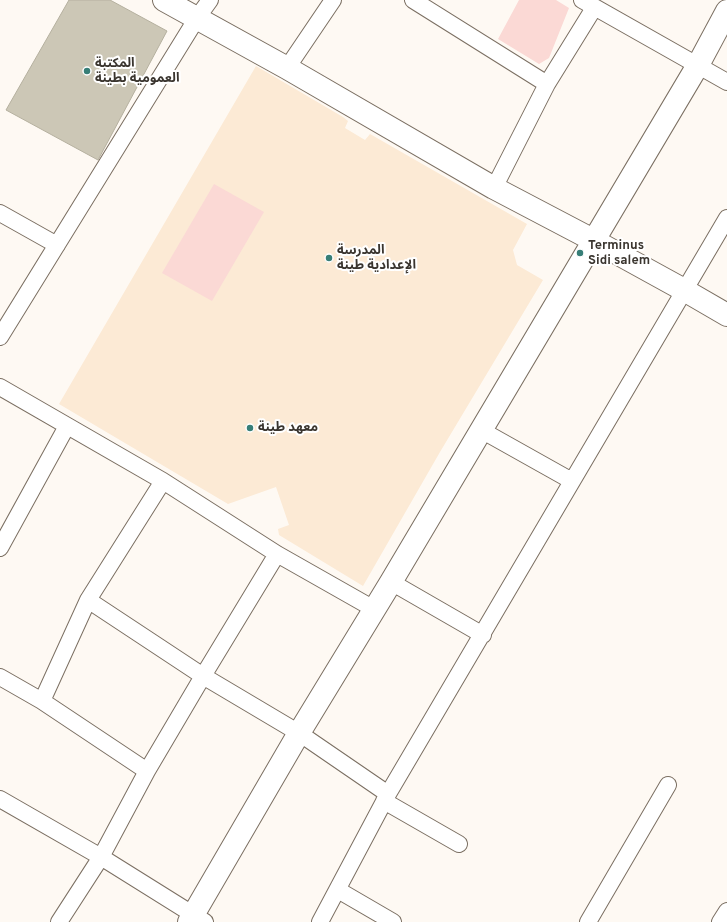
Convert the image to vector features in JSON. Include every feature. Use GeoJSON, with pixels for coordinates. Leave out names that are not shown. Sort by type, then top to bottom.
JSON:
{"type":"FeatureCollection","features":[{"type":"Feature","properties":{"kind":"street"},"geometry":{"type":"LineString","coordinates":[[164,0],[287,68],[494,188],[593,240],[727,315]]}},
{"type":"Feature","properties":{"kind":"street"},"geometry":{"type":"LineString","coordinates":[[0,337],[197,18],[210,0]]}},
{"type":"Feature","properties":{"kind":"street"},"geometry":{"type":"LineString","coordinates":[[287,68],[333,0]]}},
{"type":"Feature","properties":{"kind":"street"},"geometry":{"type":"LineString","coordinates":[[413,0],[548,84]]}},
{"type":"Feature","properties":{"kind":"street"},"geometry":{"type":"LineString","coordinates":[[494,188],[588,4],[727,82]]}},
{"type":"Feature","properties":{"kind":"street"},"geometry":{"type":"LineString","coordinates":[[0,799],[101,857],[196,920],[299,733],[391,582],[698,65],[727,11]]}},
{"type":"Feature","properties":{"kind":"street"},"geometry":{"type":"LineString","coordinates":[[0,213],[57,245]]}},
{"type":"Feature","properties":{"kind":"street"},"geometry":{"type":"LineString","coordinates":[[320,922],[386,797],[483,635],[727,218]]}},
{"type":"Feature","properties":{"kind":"street"},"geometry":{"type":"LineString","coordinates":[[0,387],[163,481],[277,554],[374,609]]}},
{"type":"Feature","properties":{"kind":"street"},"geometry":{"type":"LineString","coordinates":[[0,548],[67,426]]}},
{"type":"Feature","properties":{"kind":"street"},"geometry":{"type":"LineString","coordinates":[[481,430],[572,481]]}},
{"type":"Feature","properties":{"kind":"street"},"geometry":{"type":"LineString","coordinates":[[42,701],[88,600],[163,481]]}},
{"type":"Feature","properties":{"kind":"street"},"geometry":{"type":"LineString","coordinates":[[59,922],[101,857],[147,771],[277,554]]}},
{"type":"Feature","properties":{"kind":"street"},"geometry":{"type":"LineString","coordinates":[[391,582],[483,635]]}},
{"type":"Feature","properties":{"kind":"street"},"geometry":{"type":"LineString","coordinates":[[88,600],[203,676],[299,733],[386,797],[459,844]]}},
{"type":"Feature","properties":{"kind":"street"},"geometry":{"type":"LineString","coordinates":[[0,677],[42,701],[147,771]]}},
{"type":"Feature","properties":{"kind":"street"},"geometry":{"type":"LineString","coordinates":[[588,922],[668,785]]}},
{"type":"Feature","properties":{"kind":"street"},"geometry":{"type":"LineString","coordinates":[[338,890],[393,922]]}},
{"type":"Feature","properties":{"kind":"street"},"geometry":{"type":"LineString","coordinates":[[720,922],[727,910]]}},
{"type":"Feature","properties":{"kind":"shaded area"},"geometry":{"type":"Polygon","coordinates":[[[519,0],[556,0],[569,8],[549,58],[539,64],[498,39],[519,0]]]}},
{"type":"Feature","properties":{"kind":"shaded area","name":"المدرسة الإعدادية طينة"},"geometry":{"type":"Polygon","coordinates":[[[256,66],[343,117],[348,121],[345,128],[365,140],[370,134],[527,224],[513,250],[517,265],[543,280],[440,452],[363,586],[279,535],[278,529],[289,525],[276,487],[228,504],[59,404],[256,66]]]}},
{"type":"Feature","properties":{"kind":"shaded area"},"geometry":{"type":"Polygon","coordinates":[[[214,184],[264,212],[212,301],[162,273],[214,184]]]}},
{"type":"Feature","properties":{"kind":"building","name":"المكتبة العمومية بطينة"},"geometry":{"type":"Polygon","coordinates":[[[69,0],[110,0],[167,31],[98,160],[6,110],[69,0]]]}},
{"type":"Feature","properties":{"kind":"place","name":"المكتبة العمومية بطينة"},"geometry":{"type":"Point","coordinates":[87,71]}},
{"type":"Feature","properties":{"kind":"place","name":"Terminus Sidi salem"},"geometry":{"type":"Point","coordinates":[580,253]}},
{"type":"Feature","properties":{"kind":"place","name":"المدرسة الإعدادية طينة"},"geometry":{"type":"Point","coordinates":[329,258]}},
{"type":"Feature","properties":{"kind":"place","name":"معهد طينة"},"geometry":{"type":"Point","coordinates":[250,428]}}]}
